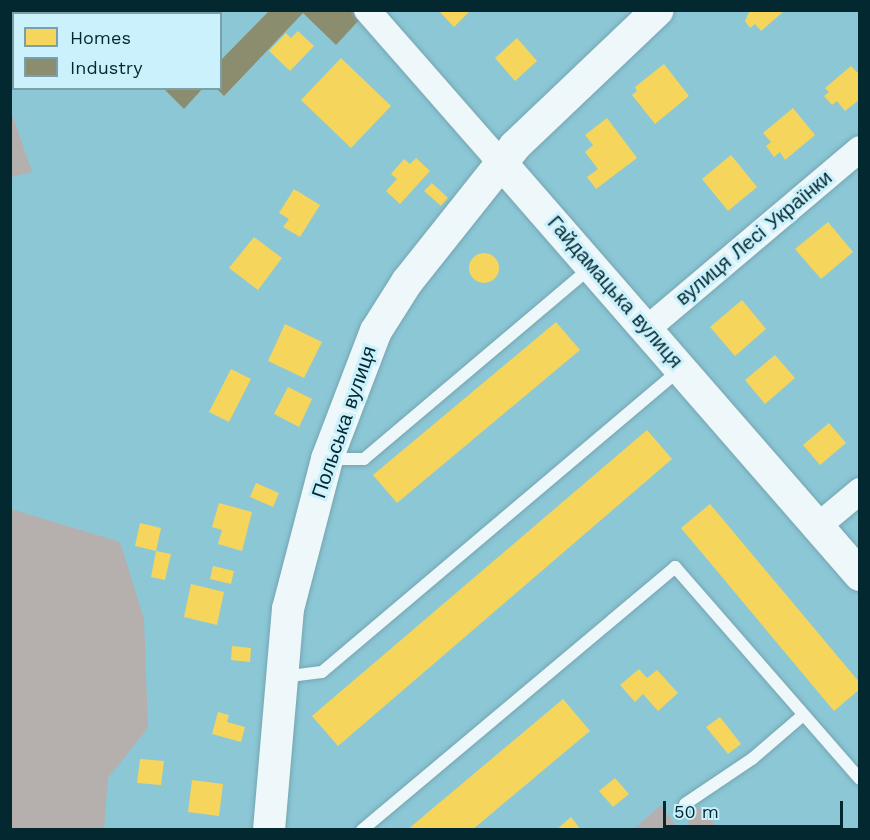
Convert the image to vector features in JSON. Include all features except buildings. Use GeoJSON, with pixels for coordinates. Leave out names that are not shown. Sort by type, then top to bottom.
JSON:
{"type":"FeatureCollection","features":[{"type":"Feature","properties":{"kind":"street","name":"Гайдамацька вулиця"},"geometry":{"type":"LineString","coordinates":[[367,10],[648,328],[860,575]]}},
{"type":"Feature","properties":{"kind":"street","name":"Польська вулиця"},"geometry":{"type":"LineString","coordinates":[[269,830],[288,609],[327,459],[376,331],[414,272],[515,146],[658,10]]}},
{"type":"Feature","properties":{"kind":"street","name":"вулиця Лесі Українки"},"geometry":{"type":"LineString","coordinates":[[648,328],[860,149]]}},
{"type":"Feature","properties":{"kind":"street"},"geometry":{"type":"LineString","coordinates":[[818,526],[860,491]]}},
{"type":"Feature","properties":{"kind":"lane"},"geometry":{"type":"LineString","coordinates":[[327,459],[364,459],[592,266]]}},
{"type":"Feature","properties":{"kind":"lane"},"geometry":{"type":"LineString","coordinates":[[281,678],[322,672],[682,369]]}},
{"type":"Feature","properties":{"kind":"lane"},"geometry":{"type":"LineString","coordinates":[[362,830],[675,567],[802,716],[860,779]]}},
{"type":"Feature","properties":{"kind":"lane"},"geometry":{"type":"LineString","coordinates":[[685,804],[752,759],[802,716]]}},
{"type":"Feature","properties":{"kind":"shaded area"},"geometry":{"type":"Polygon","coordinates":[[[10,108],[32,172],[11,177],[10,177],[10,108]]]}},
{"type":"Feature","properties":{"kind":"shaded area"},"geometry":{"type":"Polygon","coordinates":[[[11,509],[120,542],[144,619],[148,728],[108,778],[104,829],[11,829],[11,509]]]}},
{"type":"Feature","properties":{"kind":"shaded area"},"geometry":{"type":"Polygon","coordinates":[[[661,805],[678,829],[634,829],[661,805]]]}},
{"type":"Feature","properties":{"kind":"shaded area"},"geometry":{"type":"Polygon","coordinates":[[[699,807],[719,829],[689,829],[688,816],[699,807]]]}}]}
